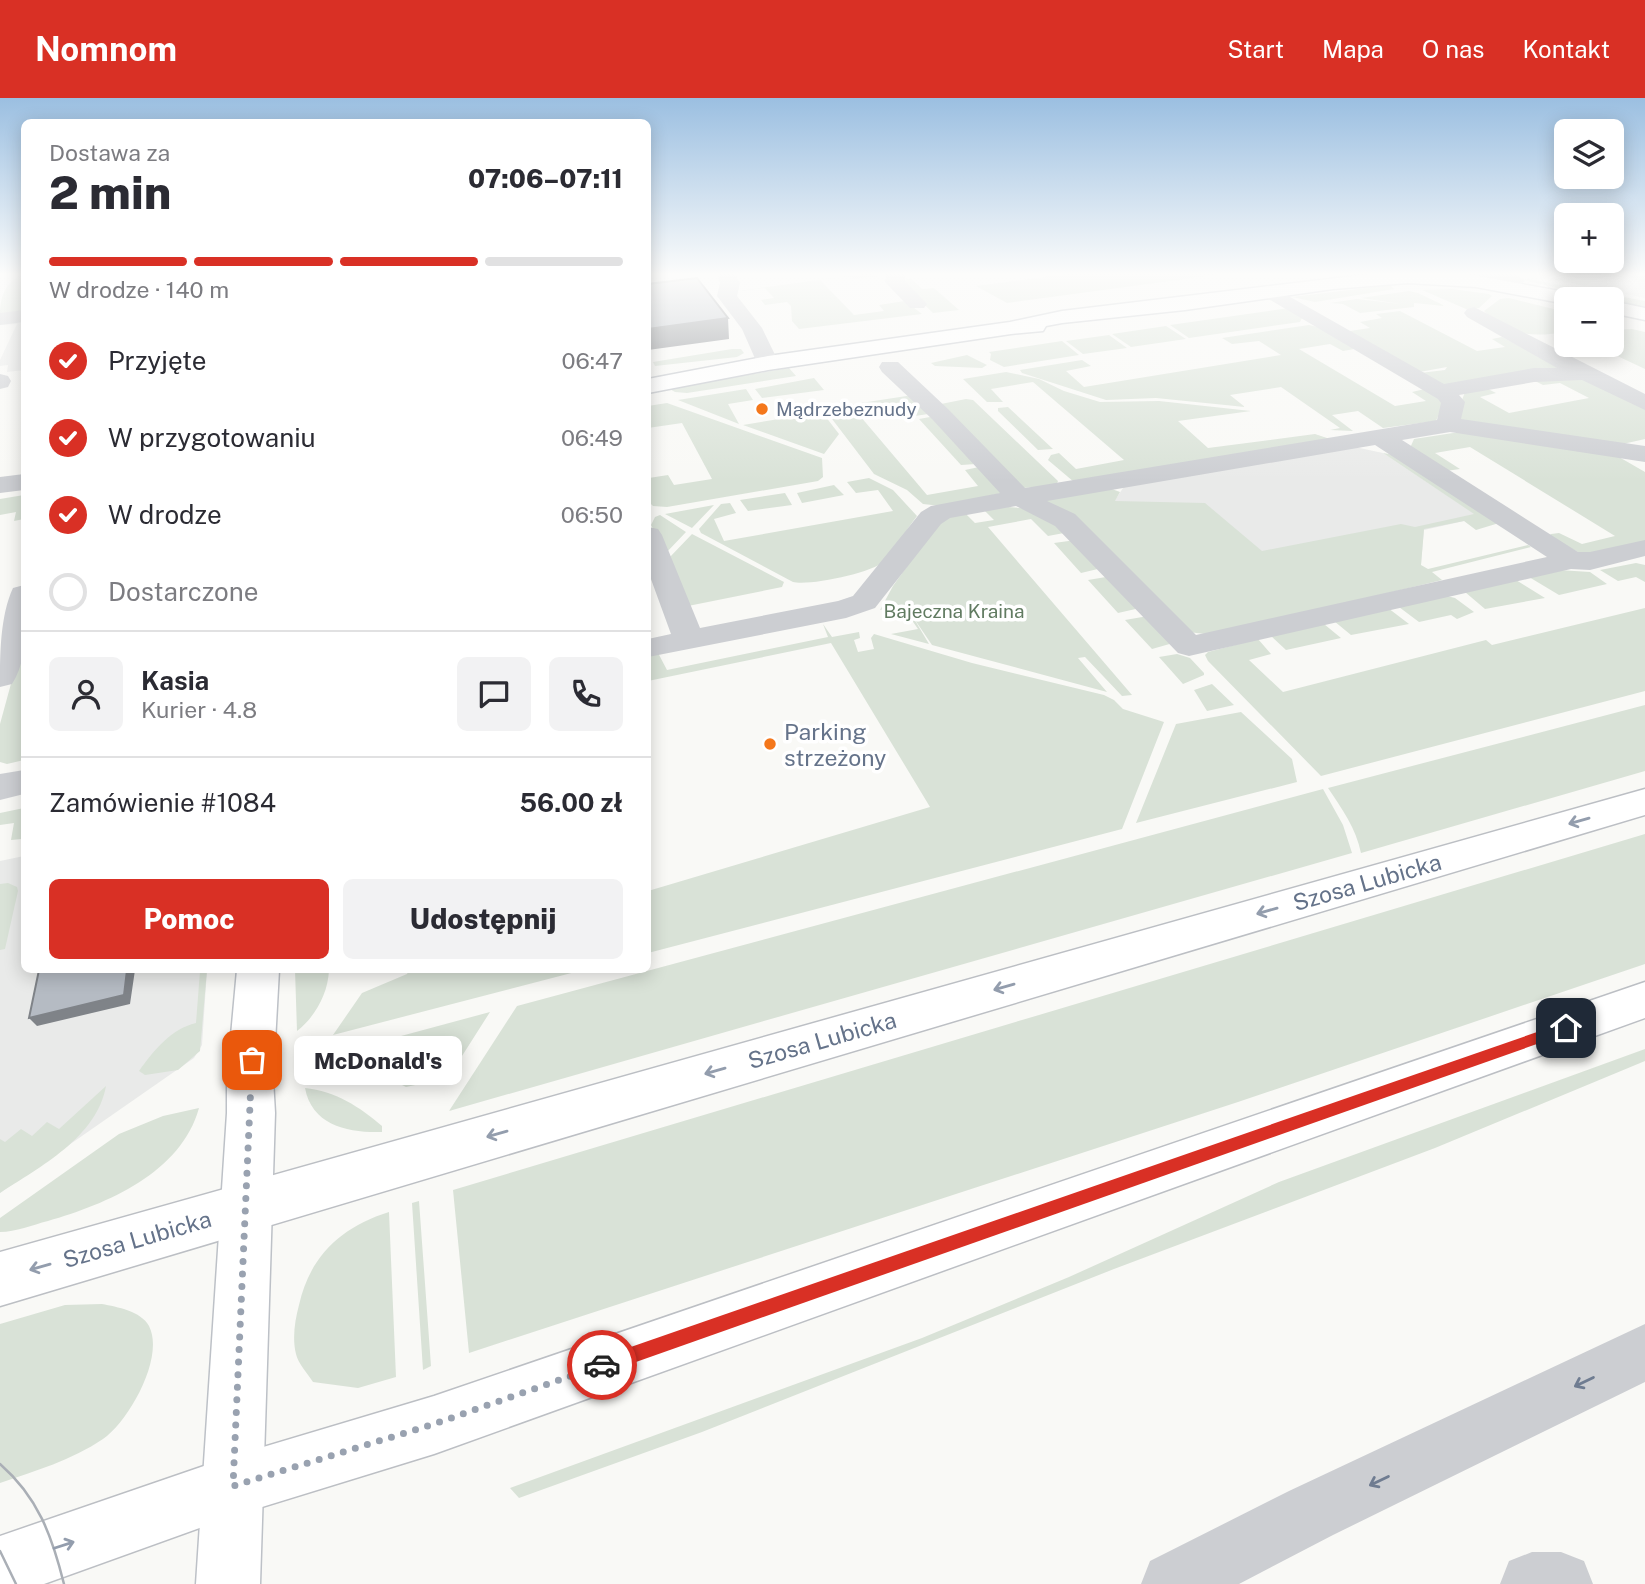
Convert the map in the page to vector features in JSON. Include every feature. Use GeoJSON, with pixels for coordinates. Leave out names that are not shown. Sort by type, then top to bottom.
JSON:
{"type":"FeatureCollection","features":[{"type":"Feature","properties":{"kind":"street"},"geometry":{"type":"LineString","coordinates":[[759,342],[768,363]]}},
{"type":"Feature","properties":{"kind":"street"},"geometry":{"type":"LineString","coordinates":[[651,385],[768,363],[911,342]]}},
{"type":"Feature","properties":{"kind":"street"},"geometry":{"type":"LineString","coordinates":[[1360,342],[1441,391],[1453,402],[1448,415],[1450,425]]}},
{"type":"Feature","properties":{"kind":"street"},"geometry":{"type":"LineString","coordinates":[[1528,342],[1645,403]]}},
{"type":"Feature","properties":{"kind":"street"},"geometry":{"type":"LineString","coordinates":[[651,372],[768,363]]}},
{"type":"Feature","properties":{"kind":"street"},"geometry":{"type":"LineString","coordinates":[[890,367],[940,414],[1019,497],[1062,518],[1189,646],[1571,560],[1590,561],[1645,548]]}},
{"type":"Feature","properties":{"kind":"street"},"geometry":{"type":"LineString","coordinates":[[1441,391],[1534,376],[1587,374]]}},
{"type":"Feature","properties":{"kind":"street"},"geometry":{"type":"LineString","coordinates":[[651,647],[846,609],[864,602],[930,518],[942,512],[1019,497],[1450,425],[1645,454]]}},
{"type":"Feature","properties":{"kind":"street"},"geometry":{"type":"LineString","coordinates":[[1378,436],[1571,560]]}},
{"type":"Feature","properties":{"kind":"street"},"geometry":{"type":"LineString","coordinates":[[0,485],[21,482]]}},
{"type":"Feature","properties":{"kind":"street"},"geometry":{"type":"LineString","coordinates":[[651,542],[690,640]]}},
{"type":"Feature","properties":{"kind":"street"},"geometry":{"type":"LineString","coordinates":[[0,677],[21,604]]}},
{"type":"Feature","properties":{"kind":"street"},"geometry":{"type":"LineString","coordinates":[[0,787],[21,783]]}},
{"type":"Feature","properties":{"kind":"street","name":"Szosa Lubicka"},"geometry":{"type":"LineString","coordinates":[[0,1279],[1645,802]]}},
{"type":"Feature","properties":{"kind":"street"},"geometry":{"type":"LineString","coordinates":[[228,1584],[247,1206],[250,1079],[258,973]]}},
{"type":"Feature","properties":{"kind":"street"},"geometry":{"type":"LineString","coordinates":[[0,1568],[233,1486],[434,1424],[1645,1000]]}},
{"type":"Feature","properties":{"kind":"street"},"geometry":{"type":"LineString","coordinates":[[1173,1584],[1311,1513],[1645,1352]]}},
{"type":"Feature","properties":{"kind":"street"},"geometry":{"type":"LineString","coordinates":[[1532,1584],[1561,1584]]}},
{"type":"Feature","properties":{"kind":"shaded area"},"geometry":{"type":"Polygon","coordinates":[[[8,342],[21,342],[21,370],[7,372],[8,365],[0,366],[8,342]]]}},
{"type":"Feature","properties":{"kind":"shaded area"},"geometry":{"type":"Polygon","coordinates":[[[1350,446],[1383,453],[1475,514],[1464,521],[1424,530],[1421,564],[1228,620],[1102,520],[1125,485],[1350,446]]]}},
{"type":"Feature","properties":{"kind":"shaded area"},"geometry":{"type":"Polygon","coordinates":[[[21,857],[21,973],[207,973],[202,1045],[194,1058],[0,1193],[0,861],[21,857]]]}},
{"type":"Feature","properties":{"kind":"green space"},"geometry":{"type":"Polygon","coordinates":[[[1064,342],[1079,355],[1004,367],[990,360],[989,352],[1064,342]]]}},
{"type":"Feature","properties":{"kind":"green space"},"geometry":{"type":"Polygon","coordinates":[[[1068,342],[1119,342],[1127,348],[1083,354],[1068,342]]]}},
{"type":"Feature","properties":{"kind":"green space"},"geometry":{"type":"Polygon","coordinates":[[[1124,342],[1163,342],[1131,347],[1124,342]]]}},
{"type":"Feature","properties":{"kind":"green space"},"geometry":{"type":"Polygon","coordinates":[[[1261,342],[1349,342],[1360,348],[1343,351],[1330,344],[1299,349],[1395,406],[1426,401],[1412,392],[1429,388],[1445,399],[1436,421],[1383,428],[1358,411],[1332,415],[1353,431],[1330,430],[1340,428],[1281,387],[1230,395],[1245,407],[1156,398],[1106,400],[1022,373],[1020,370],[1082,360],[1091,366],[1066,371],[1084,387],[1281,355],[1261,342]]]}},
{"type":"Feature","properties":{"kind":"green space"},"geometry":{"type":"Polygon","coordinates":[[[1361,342],[1460,342],[1477,351],[1505,347],[1497,342],[1512,342],[1562,368],[1439,386],[1420,373],[1445,370],[1447,367],[1414,373],[1361,342]]]}},
{"type":"Feature","properties":{"kind":"green space"},"geometry":{"type":"Polygon","coordinates":[[[1624,342],[1645,342],[1645,369],[1620,357],[1624,357],[1624,342]]]}},
{"type":"Feature","properties":{"kind":"green space"},"geometry":{"type":"Polygon","coordinates":[[[741,349],[744,353],[737,357],[655,366],[653,362],[741,349]]]}},
{"type":"Feature","properties":{"kind":"green space"},"geometry":{"type":"Polygon","coordinates":[[[967,355],[987,365],[982,368],[935,366],[931,363],[967,355]]]}},
{"type":"Feature","properties":{"kind":"green space"},"geometry":{"type":"Polygon","coordinates":[[[789,368],[796,376],[687,393],[668,388],[789,368]]]}},
{"type":"Feature","properties":{"kind":"green space"},"geometry":{"type":"Polygon","coordinates":[[[1006,372],[1039,379],[1064,391],[1100,402],[1159,401],[1251,411],[1178,421],[1208,448],[1315,434],[1330,439],[1074,482],[1048,460],[1051,455],[1059,453],[1076,469],[1124,460],[1033,382],[991,389],[1003,402],[987,402],[963,379],[1006,372]]]}},
{"type":"Feature","properties":{"kind":"green space"},"geometry":{"type":"Polygon","coordinates":[[[1579,377],[1645,408],[1645,439],[1614,446],[1466,423],[1456,416],[1465,392],[1488,389],[1496,393],[1480,397],[1509,413],[1589,398],[1560,383],[1543,385],[1533,380],[1579,377]]]}},
{"type":"Feature","properties":{"kind":"green space"},"geometry":{"type":"Polygon","coordinates":[[[814,378],[824,390],[762,398],[755,389],[814,378]]]}},
{"type":"Feature","properties":{"kind":"green space"},"geometry":{"type":"Polygon","coordinates":[[[746,389],[753,400],[728,404],[739,424],[678,400],[746,389]]]}},
{"type":"Feature","properties":{"kind":"green space"},"geometry":{"type":"Polygon","coordinates":[[[913,395],[928,414],[915,416],[901,403],[855,410],[927,495],[978,486],[965,470],[979,467],[1002,493],[941,506],[923,504],[907,490],[874,474],[829,415],[845,411],[848,405],[913,395]]]}},
{"type":"Feature","properties":{"kind":"green space"},"geometry":{"type":"Polygon","coordinates":[[[973,400],[1058,481],[1056,486],[1022,488],[941,404],[973,400]]]}},
{"type":"Feature","properties":{"kind":"green space"},"geometry":{"type":"Polygon","coordinates":[[[667,403],[822,458],[823,477],[818,481],[667,507],[653,506],[651,478],[668,475],[674,485],[712,479],[682,423],[651,428],[651,406],[667,403]]]}},
{"type":"Feature","properties":{"kind":"green space"},"geometry":{"type":"Polygon","coordinates":[[[1008,407],[1053,449],[1038,450],[998,411],[998,408],[1008,407]]]}},
{"type":"Feature","properties":{"kind":"green space"},"geometry":{"type":"Polygon","coordinates":[[[822,412],[839,434],[824,454],[743,425],[822,412]]]}},
{"type":"Feature","properties":{"kind":"green space"},"geometry":{"type":"Polygon","coordinates":[[[919,419],[938,419],[976,464],[961,465],[919,419]]]}},
{"type":"Feature","properties":{"kind":"green space"},"geometry":{"type":"Polygon","coordinates":[[[1453,433],[1480,433],[1619,457],[1645,472],[1645,544],[1583,555],[1549,536],[1559,533],[1582,544],[1615,536],[1470,447],[1435,453],[1460,469],[1446,471],[1410,448],[1414,439],[1453,433]]]}},
{"type":"Feature","properties":{"kind":"green space"},"geometry":{"type":"Polygon","coordinates":[[[1383,453],[1406,457],[1499,523],[1476,530],[1464,521],[1424,529],[1421,565],[1428,569],[1528,545],[1531,547],[1432,572],[1442,580],[1214,635],[1188,632],[1041,500],[1109,488],[1120,492],[1115,501],[1205,503],[1262,551],[1401,524],[1415,527],[1474,514],[1383,453]]]}},
{"type":"Feature","properties":{"kind":"green space"},"geometry":{"type":"Polygon","coordinates":[[[869,478],[893,490],[917,516],[884,561],[878,566],[855,574],[812,582],[793,582],[701,533],[699,529],[721,504],[730,503],[736,513],[714,519],[724,541],[893,511],[878,490],[856,493],[847,482],[869,478]]]}},
{"type":"Feature","properties":{"kind":"green space"},"geometry":{"type":"Polygon","coordinates":[[[834,485],[844,495],[802,503],[797,493],[834,485]]]}},
{"type":"Feature","properties":{"kind":"green space"},"geometry":{"type":"Polygon","coordinates":[[[785,493],[792,505],[748,511],[740,500],[785,493]]]}},
{"type":"Feature","properties":{"kind":"green space"},"geometry":{"type":"Polygon","coordinates":[[[21,496],[21,520],[14,521],[16,512],[0,515],[0,499],[21,496]]]}},
{"type":"Feature","properties":{"kind":"green space"},"geometry":{"type":"Polygon","coordinates":[[[714,505],[692,528],[665,514],[714,505]]]}},
{"type":"Feature","properties":{"kind":"green space","name":"Bajeczna Kraina"},"geometry":{"type":"Polygon","coordinates":[[[1008,507],[1032,509],[1062,523],[1064,533],[1048,536],[1031,519],[988,527],[1132,695],[1122,696],[1085,657],[1078,658],[1107,692],[932,645],[913,617],[929,644],[891,634],[918,629],[902,606],[880,610],[893,586],[940,520],[965,513],[975,523],[994,520],[984,510],[1008,507]]]}},
{"type":"Feature","properties":{"kind":"green space"},"geometry":{"type":"Polygon","coordinates":[[[660,515],[686,532],[666,553],[651,525],[655,517],[660,515]]]}},
{"type":"Feature","properties":{"kind":"green space"},"geometry":{"type":"Polygon","coordinates":[[[692,534],[784,582],[782,587],[688,606],[669,558],[692,534]]]}},
{"type":"Feature","properties":{"kind":"green space"},"geometry":{"type":"Polygon","coordinates":[[[1076,540],[1102,568],[1081,573],[1054,543],[1076,540]]]}},
{"type":"Feature","properties":{"kind":"green space"},"geometry":{"type":"Polygon","coordinates":[[[1636,563],[1645,565],[1645,582],[1636,577],[1618,581],[1600,570],[1636,563]]]}},
{"type":"Feature","properties":{"kind":"green space"},"geometry":{"type":"Polygon","coordinates":[[[1559,570],[1590,572],[1607,584],[1559,595],[1529,577],[1559,570]]]}},
{"type":"Feature","properties":{"kind":"green space"},"geometry":{"type":"Polygon","coordinates":[[[1112,576],[1140,608],[1118,613],[1088,580],[1112,576]]]}},
{"type":"Feature","properties":{"kind":"green space"},"geometry":{"type":"Polygon","coordinates":[[[1516,580],[1545,598],[1485,609],[1465,592],[1516,580]]]}},
{"type":"Feature","properties":{"kind":"green space"},"geometry":{"type":"Polygon","coordinates":[[[1447,596],[1455,598],[1474,612],[1457,619],[1451,615],[1419,622],[1399,607],[1447,596]]]}},
{"type":"Feature","properties":{"kind":"green space"},"geometry":{"type":"Polygon","coordinates":[[[1388,608],[1409,624],[1351,635],[1334,621],[1388,608]]]}},
{"type":"Feature","properties":{"kind":"green space"},"geometry":{"type":"Polygon","coordinates":[[[1645,608],[1645,691],[1321,776],[1205,655],[1258,639],[1271,654],[1249,660],[1283,692],[1486,640],[1492,645],[1645,608]]]}},
{"type":"Feature","properties":{"kind":"green space"},"geometry":{"type":"Polygon","coordinates":[[[1148,616],[1173,643],[1152,649],[1125,620],[1148,616]]]}},
{"type":"Feature","properties":{"kind":"green space"},"geometry":{"type":"Polygon","coordinates":[[[823,624],[832,637],[859,632],[860,638],[854,640],[858,652],[874,649],[871,638],[874,634],[972,663],[1104,695],[1123,709],[1164,722],[1122,829],[651,952],[651,890],[930,807],[831,643],[651,680],[651,652],[657,651],[667,670],[828,637],[823,624]]]}},
{"type":"Feature","properties":{"kind":"green space"},"geometry":{"type":"Polygon","coordinates":[[[1324,624],[1341,638],[1286,650],[1271,636],[1324,624]]]}},
{"type":"Feature","properties":{"kind":"green space"},"geometry":{"type":"Polygon","coordinates":[[[21,647],[21,761],[7,764],[0,762],[0,724],[21,647]]]}},
{"type":"Feature","properties":{"kind":"green space"},"geometry":{"type":"Polygon","coordinates":[[[1177,654],[1190,658],[1204,675],[1183,684],[1159,657],[1177,654]]]}},
{"type":"Feature","properties":{"kind":"green space"},"geometry":{"type":"Polygon","coordinates":[[[1212,684],[1234,705],[1207,711],[1194,690],[1212,684]]]}},
{"type":"Feature","properties":{"kind":"green space"},"geometry":{"type":"Polygon","coordinates":[[[1645,705],[1645,771],[1361,853],[1352,827],[1328,788],[1645,705]]]}},
{"type":"Feature","properties":{"kind":"green space"},"geometry":{"type":"Polygon","coordinates":[[[1241,712],[1292,759],[1297,782],[1136,823],[1176,724],[1241,712]]]}},
{"type":"Feature","properties":{"kind":"green space"},"geometry":{"type":"Polygon","coordinates":[[[1323,789],[1343,825],[1352,853],[449,1111],[517,1006],[640,973],[651,973],[651,970],[1323,789]]]}},
{"type":"Feature","properties":{"kind":"green space"},"geometry":{"type":"Polygon","coordinates":[[[21,809],[21,839],[11,840],[14,823],[0,825],[0,813],[21,809]]]}},
{"type":"Feature","properties":{"kind":"green space"},"geometry":{"type":"Polygon","coordinates":[[[1645,834],[1645,964],[1238,1102],[469,1353],[453,1190],[1645,834]]]}},
{"type":"Feature","properties":{"kind":"green space"},"geometry":{"type":"Polygon","coordinates":[[[8,883],[17,887],[18,891],[5,949],[0,950],[0,884],[8,883]]]}},
{"type":"Feature","properties":{"kind":"green space"},"geometry":{"type":"Polygon","coordinates":[[[200,973],[207,973],[200,1051],[178,1070],[145,1075],[139,1071],[171,1035],[196,1023],[200,973]]]}},
{"type":"Feature","properties":{"kind":"green space"},"geometry":{"type":"Polygon","coordinates":[[[295,973],[329,973],[319,1004],[297,1031],[295,973]]]}},
{"type":"Feature","properties":{"kind":"green space"},"geometry":{"type":"Polygon","coordinates":[[[571,973],[333,1035],[362,993],[407,974],[571,973]]]}},
{"type":"Feature","properties":{"kind":"green space"},"geometry":{"type":"Polygon","coordinates":[[[490,1012],[448,1078],[406,1087],[338,1053],[490,1012]]]}},
{"type":"Feature","properties":{"kind":"green space"},"geometry":{"type":"Polygon","coordinates":[[[1645,1049],[1645,1061],[1435,1148],[1114,1269],[702,1432],[519,1498],[510,1488],[922,1338],[1069,1277],[1279,1182],[1645,1049]]]}},
{"type":"Feature","properties":{"kind":"green space"},"geometry":{"type":"Polygon","coordinates":[[[106,1086],[101,1104],[79,1135],[49,1161],[0,1193],[0,1139],[5,1142],[21,1129],[32,1136],[47,1122],[59,1129],[106,1086]]]}},
{"type":"Feature","properties":{"kind":"green space"},"geometry":{"type":"Polygon","coordinates":[[[305,1088],[346,1101],[382,1126],[382,1132],[357,1131],[334,1125],[315,1111],[305,1088]]]}},
{"type":"Feature","properties":{"kind":"green space"},"geometry":{"type":"Polygon","coordinates":[[[199,1108],[190,1131],[176,1151],[159,1168],[139,1182],[117,1195],[71,1214],[18,1230],[0,1232],[0,1218],[119,1134],[163,1116],[199,1108]]]}},
{"type":"Feature","properties":{"kind":"green space"},"geometry":{"type":"Polygon","coordinates":[[[419,1201],[431,1366],[423,1370],[412,1203],[419,1201]]]}},
{"type":"Feature","properties":{"kind":"green space"},"geometry":{"type":"Polygon","coordinates":[[[389,1212],[396,1377],[358,1388],[313,1382],[299,1361],[294,1342],[298,1311],[311,1272],[330,1246],[342,1235],[389,1212]]]}},
{"type":"Feature","properties":{"kind":"green space"},"geometry":{"type":"Polygon","coordinates":[[[102,1304],[135,1313],[149,1326],[153,1339],[152,1354],[142,1387],[133,1404],[103,1439],[79,1453],[0,1483],[0,1324],[65,1305],[102,1304]]]}},
{"type":"Feature","properties":{"kind":"building"},"geometry":{"type":"Polygon","coordinates":[[[38,973],[127,973],[124,995],[29,1018],[38,973]]]}},
{"type":"Feature","properties":{"kind":"tram line"},"geometry":{"type":"LineString","coordinates":[[0,1464],[24,1490],[42,1518],[64,1584]]}},
{"type":"Feature","properties":{"kind":"tram line"},"geometry":{"type":"LineString","coordinates":[[0,1551],[16,1584]]}},
{"type":"Feature","properties":{"kind":"way so far"},"geometry":{"type":"LineString","coordinates":[[252,1060],[233,1486],[434,1424],[602,1365]]}},
{"type":"Feature","properties":{"kind":"place","name":"Mądrzebeznudy"},"geometry":{"type":"Point","coordinates":[762,409]}},
{"type":"Feature","properties":{"kind":"place","name":"Parking strzeżony"},"geometry":{"type":"Point","coordinates":[770,744]}},
{"type":"Feature","properties":{"kind":"place","name":"McDonald's"},"geometry":{"type":"Point","coordinates":[252,1060]}},
{"type":"Feature","properties":{"kind":"route"},"geometry":{"type":"LineString","coordinates":[[602,1365],[1566,1028]]}}]}
